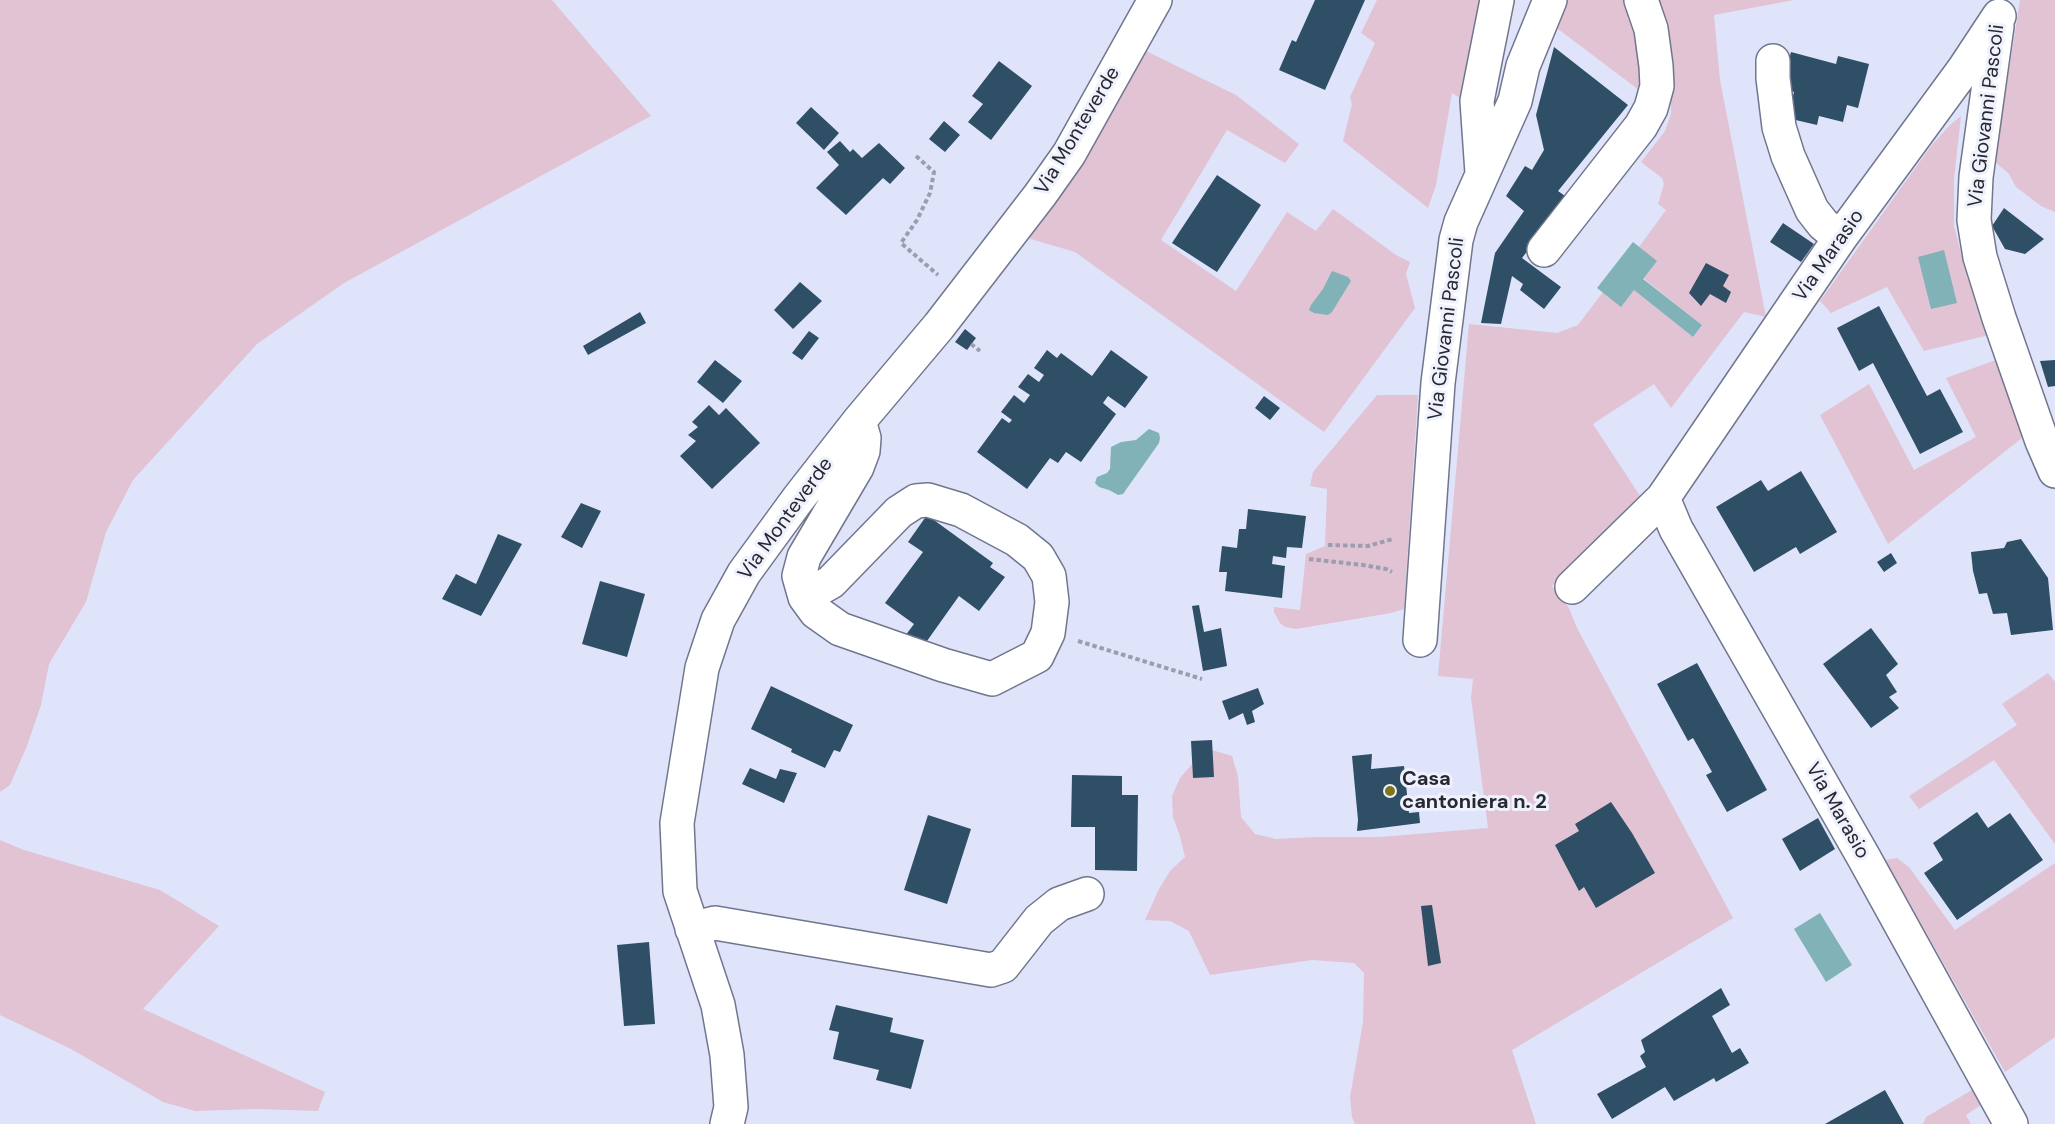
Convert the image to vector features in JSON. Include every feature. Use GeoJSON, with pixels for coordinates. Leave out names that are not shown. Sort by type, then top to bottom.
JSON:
{"type":"FeatureCollection","features":[{"type":"Feature","properties":{"kind":"street","name":"Via Monteverde"},"geometry":{"type":"LineString","coordinates":[[727,1124],[731,1107],[728,1055],[718,1005],[680,891],[677,823],[702,668],[718,620],[744,573],[798,499],[859,421],[939,326],[1069,154],[1155,0]]}},
{"type":"Feature","properties":{"kind":"street"},"geometry":{"type":"LineString","coordinates":[[1482,175],[1477,101],[1497,0]]}},
{"type":"Feature","properties":{"kind":"street","name":"Via Giovanni Pascoli"},"geometry":{"type":"LineString","coordinates":[[1420,640],[1438,383],[1456,240],[1461,222],[1515,101],[1523,66],[1550,0]]}},
{"type":"Feature","properties":{"kind":"street"},"geometry":{"type":"LineString","coordinates":[[1544,250],[1641,126],[1651,108],[1657,86],[1656,66],[1651,29],[1641,0]]}},
{"type":"Feature","properties":{"kind":"street","name":"Via Giovanni Pascoli"},"geometry":{"type":"LineString","coordinates":[[1999,8],[1976,177],[1974,220],[1980,257],[1996,308],[2042,441],[2055,471]]}},
{"type":"Feature","properties":{"kind":"street","name":"Via Marasio"},"geometry":{"type":"LineString","coordinates":[[1572,587],[1664,498],[1840,238],[1957,79],[1999,8]]}},
{"type":"Feature","properties":{"kind":"street"},"geometry":{"type":"LineString","coordinates":[[1773,61],[1779,127],[1788,156],[1812,210],[1823,224],[1840,238]]}},
{"type":"Feature","properties":{"kind":"street"},"geometry":{"type":"LineString","coordinates":[[805,597],[831,582],[899,512],[916,501],[928,500],[961,510],[1017,540],[1038,557],[1049,576],[1052,602],[1048,633],[1037,656],[992,679],[943,665],[840,629],[816,612],[805,597],[799,576],[804,557],[857,467],[863,451],[864,438],[859,421]]}},
{"type":"Feature","properties":{"kind":"street","name":"Via Marasio"},"geometry":{"type":"LineString","coordinates":[[1664,498],[1676,529],[1869,867],[2011,1124]]}},
{"type":"Feature","properties":{"kind":"street"},"geometry":{"type":"LineString","coordinates":[[692,929],[716,923],[991,969],[1003,966],[1039,920],[1059,904],[1087,894]]}},
{"type":"Feature","properties":{"kind":"path"},"geometry":{"type":"LineString","coordinates":[[916,156],[934,172],[930,192],[917,220],[900,243],[943,279]]}},
{"type":"Feature","properties":{"kind":"path"},"geometry":{"type":"LineString","coordinates":[[971,344],[980,351]]}},
{"type":"Feature","properties":{"kind":"path"},"geometry":{"type":"LineString","coordinates":[[1328,545],[1368,546],[1413,536],[1427,522]]}},
{"type":"Feature","properties":{"kind":"path"},"geometry":{"type":"LineString","coordinates":[[1309,559],[1386,569],[1407,578],[1424,576]]}},
{"type":"Feature","properties":{"kind":"path"},"geometry":{"type":"LineString","coordinates":[[1048,633],[1202,679]]}},
{"type":"Feature","properties":{"kind":"shaded area"},"geometry":{"type":"Polygon","coordinates":[[[0,0],[552,0],[651,116],[344,283],[257,344],[133,480],[106,532],[86,602],[49,664],[41,705],[27,746],[10,785],[0,792],[0,0]]]}},
{"type":"Feature","properties":{"kind":"shaded area"},"geometry":{"type":"Polygon","coordinates":[[[1377,0],[1482,0],[1465,101],[1452,93],[1436,185],[1428,208],[1343,141],[1352,104],[1350,97],[1375,43],[1361,33],[1377,0]]]}},
{"type":"Feature","properties":{"kind":"shaded area"},"geometry":{"type":"Polygon","coordinates":[[[1564,0],[1627,0],[1638,38],[1642,74],[1639,90],[1558,29],[1564,0]]]}},
{"type":"Feature","properties":{"kind":"shaded area"},"geometry":{"type":"Polygon","coordinates":[[[1656,0],[1794,0],[1714,15],[1720,80],[1766,317],[1744,312],[1671,408],[1654,384],[1593,424],[1640,496],[1552,586],[1569,608],[1577,628],[1733,918],[1512,1050],[1536,1124],[1355,1124],[1350,1097],[1363,1022],[1364,973],[1354,963],[1312,960],[1210,975],[1189,931],[1170,921],[1145,920],[1170,871],[1185,857],[1173,817],[1172,796],[1180,778],[1194,762],[1212,750],[1232,756],[1238,776],[1241,817],[1255,834],[1276,839],[1380,837],[1488,828],[1471,698],[1473,679],[1438,676],[1469,324],[1557,333],[1578,325],[1603,292],[1621,306],[1634,290],[1693,337],[1702,325],[1643,278],[1656,261],[1639,247],[1666,210],[1658,204],[1664,184],[1662,178],[1641,162],[1665,131],[1671,114],[1671,88],[1656,0]]]}},
{"type":"Feature","properties":{"kind":"shaded area"},"geometry":{"type":"Polygon","coordinates":[[[2020,0],[2055,0],[2055,212],[2041,206],[2016,187],[2009,174],[1995,162],[2020,0]]]}},
{"type":"Feature","properties":{"kind":"shaded area"},"geometry":{"type":"Polygon","coordinates":[[[1142,49],[1236,95],[1299,144],[1285,163],[1227,130],[1161,240],[1236,291],[1287,212],[1316,231],[1333,209],[1396,255],[1410,262],[1406,274],[1415,308],[1324,432],[1075,252],[1024,237],[1142,49]]]}},
{"type":"Feature","properties":{"kind":"shaded area"},"geometry":{"type":"Polygon","coordinates":[[[1961,116],[1954,179],[1954,226],[1965,269],[1989,335],[1924,351],[1887,287],[1831,313],[1820,301],[1931,146],[1961,116]]]}},
{"type":"Feature","properties":{"kind":"shaded area"},"geometry":{"type":"Polygon","coordinates":[[[1633,242],[1657,261],[1643,279],[1702,325],[1693,337],[1634,290],[1621,307],[1597,288],[1633,242]]]}},
{"type":"Feature","properties":{"kind":"shaded area"},"geometry":{"type":"Polygon","coordinates":[[[1944,250],[1957,303],[1931,309],[1918,257],[1944,250]]]}},
{"type":"Feature","properties":{"kind":"shaded area"},"geometry":{"type":"Polygon","coordinates":[[[1332,271],[1348,277],[1351,281],[1332,312],[1328,315],[1314,313],[1309,310],[1311,305],[1323,289],[1332,271]]]}},
{"type":"Feature","properties":{"kind":"shaded area"},"geometry":{"type":"Polygon","coordinates":[[[1996,360],[2022,438],[1888,544],[1820,415],[1869,384],[1914,470],[1976,437],[1946,378],[1996,360]]]}},
{"type":"Feature","properties":{"kind":"shaded area"},"geometry":{"type":"Polygon","coordinates":[[[1377,395],[1418,395],[1404,609],[1296,629],[1285,627],[1280,623],[1274,607],[1300,610],[1306,554],[1325,546],[1327,489],[1310,486],[1313,472],[1377,395]]]}},
{"type":"Feature","properties":{"kind":"shaded area"},"geometry":{"type":"Polygon","coordinates":[[[1149,429],[1159,433],[1159,443],[1123,494],[1118,495],[1099,487],[1095,483],[1097,477],[1107,473],[1110,469],[1111,447],[1121,442],[1136,440],[1149,429]]]}},
{"type":"Feature","properties":{"kind":"shaded area"},"geometry":{"type":"Polygon","coordinates":[[[2048,673],[2055,682],[2055,844],[1994,760],[1919,809],[1909,796],[2017,725],[2002,704],[2048,673]]]}},
{"type":"Feature","properties":{"kind":"shaded area"},"geometry":{"type":"Polygon","coordinates":[[[0,840],[24,850],[160,890],[219,926],[143,1009],[325,1092],[318,1111],[258,1109],[195,1111],[163,1102],[71,1049],[0,1015],[0,840]]]}},
{"type":"Feature","properties":{"kind":"shaded area"},"geometry":{"type":"Polygon","coordinates":[[[1897,858],[1909,867],[1955,930],[2055,863],[2055,1037],[2005,1072],[1885,860],[1897,858]]]}},
{"type":"Feature","properties":{"kind":"shaded area"},"geometry":{"type":"Polygon","coordinates":[[[1820,913],[1852,965],[1826,982],[1794,929],[1820,913]]]}},
{"type":"Feature","properties":{"kind":"shaded area"},"geometry":{"type":"Polygon","coordinates":[[[1977,1087],[1987,1101],[1966,1115],[1971,1124],[1923,1124],[1926,1117],[1977,1087]]]}},
{"type":"Feature","properties":{"kind":"building"},"geometry":{"type":"Polygon","coordinates":[[[1315,0],[1365,0],[1325,90],[1279,70],[1292,40],[1296,42],[1315,0]]]}},
{"type":"Feature","properties":{"kind":"building"},"geometry":{"type":"Polygon","coordinates":[[[1554,47],[1628,105],[1558,191],[1568,198],[1522,258],[1561,287],[1544,309],[1520,290],[1523,284],[1512,276],[1501,324],[1481,323],[1495,253],[1524,211],[1506,196],[1525,166],[1532,170],[1544,150],[1536,115],[1554,47]]]}},
{"type":"Feature","properties":{"kind":"building"},"geometry":{"type":"Polygon","coordinates":[[[1791,52],[1836,64],[1838,56],[1869,64],[1858,108],[1847,105],[1843,122],[1819,116],[1817,125],[1787,118],[1794,92],[1782,88],[1791,52]]]}},
{"type":"Feature","properties":{"kind":"building"},"geometry":{"type":"Polygon","coordinates":[[[999,61],[1032,86],[991,140],[968,122],[983,104],[972,96],[999,61]]]}},
{"type":"Feature","properties":{"kind":"building"},"geometry":{"type":"Polygon","coordinates":[[[811,107],[839,133],[824,150],[796,123],[811,107]]]}},
{"type":"Feature","properties":{"kind":"building"},"geometry":{"type":"Polygon","coordinates":[[[944,121],[960,135],[945,152],[929,139],[944,121]]]}},
{"type":"Feature","properties":{"kind":"building"},"geometry":{"type":"Polygon","coordinates":[[[840,141],[850,152],[853,149],[862,158],[879,143],[905,168],[890,184],[883,178],[846,215],[816,188],[839,165],[827,152],[840,141]]]}},
{"type":"Feature","properties":{"kind":"building"},"geometry":{"type":"Polygon","coordinates":[[[1217,175],[1261,205],[1217,272],[1172,243],[1217,175]]]}},
{"type":"Feature","properties":{"kind":"building"},"geometry":{"type":"Polygon","coordinates":[[[2004,208],[2044,239],[2025,254],[2005,249],[1992,226],[2004,208]]]}},
{"type":"Feature","properties":{"kind":"building"},"geometry":{"type":"Polygon","coordinates":[[[1783,223],[1814,244],[1801,262],[1770,242],[1783,223]]]}},
{"type":"Feature","properties":{"kind":"building"},"geometry":{"type":"Polygon","coordinates":[[[1706,263],[1729,275],[1723,286],[1731,292],[1726,303],[1710,294],[1701,306],[1689,293],[1706,263]]]}},
{"type":"Feature","properties":{"kind":"building"},"geometry":{"type":"Polygon","coordinates":[[[800,282],[822,301],[793,329],[774,310],[800,282]]]}},
{"type":"Feature","properties":{"kind":"building"},"geometry":{"type":"Polygon","coordinates":[[[1879,306],[1927,396],[1940,389],[1963,432],[1920,454],[1873,363],[1859,371],[1837,328],[1879,306]]]}},
{"type":"Feature","properties":{"kind":"building"},"geometry":{"type":"Polygon","coordinates":[[[640,312],[646,323],[588,355],[583,346],[640,312]]]}},
{"type":"Feature","properties":{"kind":"building"},"geometry":{"type":"Polygon","coordinates":[[[965,329],[976,338],[967,350],[955,342],[965,329]]]}},
{"type":"Feature","properties":{"kind":"building"},"geometry":{"type":"Polygon","coordinates":[[[809,331],[819,338],[802,360],[792,353],[809,331]]]}},
{"type":"Feature","properties":{"kind":"building"},"geometry":{"type":"Polygon","coordinates":[[[1047,350],[1057,358],[1061,353],[1092,376],[1111,350],[1148,377],[1125,408],[1108,396],[1103,403],[1116,414],[1081,462],[1066,452],[1058,463],[1050,458],[1027,489],[977,452],[1002,418],[1009,423],[1012,420],[1001,412],[1014,395],[1024,403],[1030,395],[1018,387],[1028,374],[1039,382],[1044,375],[1034,368],[1047,350]]]}},
{"type":"Feature","properties":{"kind":"building"},"geometry":{"type":"Polygon","coordinates":[[[715,360],[742,381],[723,403],[697,382],[715,360]]]}},
{"type":"Feature","properties":{"kind":"building"},"geometry":{"type":"Polygon","coordinates":[[[2055,360],[2055,386],[2048,387],[2040,361],[2055,360]]]}},
{"type":"Feature","properties":{"kind":"building"},"geometry":{"type":"Polygon","coordinates":[[[1264,396],[1280,408],[1270,420],[1255,408],[1264,396]]]}},
{"type":"Feature","properties":{"kind":"building"},"geometry":{"type":"Polygon","coordinates":[[[709,405],[719,415],[726,408],[760,443],[712,489],[680,456],[696,441],[688,435],[698,427],[692,422],[709,405]]]}},
{"type":"Feature","properties":{"kind":"building"},"geometry":{"type":"Polygon","coordinates":[[[1801,471],[1837,532],[1800,554],[1796,547],[1754,572],[1716,507],[1761,480],[1768,491],[1801,471]]]}},
{"type":"Feature","properties":{"kind":"building"},"geometry":{"type":"Polygon","coordinates":[[[581,503],[601,511],[582,548],[561,537],[581,503]]]}},
{"type":"Feature","properties":{"kind":"building"},"geometry":{"type":"Polygon","coordinates":[[[1248,509],[1306,516],[1302,548],[1287,547],[1286,558],[1273,556],[1272,564],[1285,566],[1282,598],[1225,591],[1227,572],[1219,572],[1222,546],[1237,548],[1239,529],[1246,529],[1248,509]]]}},
{"type":"Feature","properties":{"kind":"building"},"geometry":{"type":"Polygon","coordinates":[[[927,515],[993,563],[990,567],[1005,577],[979,611],[959,596],[922,648],[905,636],[914,624],[885,603],[923,552],[908,542],[927,515]]]}},
{"type":"Feature","properties":{"kind":"building"},"geometry":{"type":"Polygon","coordinates":[[[498,534],[522,544],[481,616],[442,599],[456,574],[476,584],[498,534]]]}},
{"type":"Feature","properties":{"kind":"building"},"geometry":{"type":"Polygon","coordinates":[[[2021,539],[2048,578],[2053,630],[2011,635],[2007,613],[1993,614],[1987,593],[1979,594],[1971,552],[2004,548],[2007,542],[2021,539]]]}},
{"type":"Feature","properties":{"kind":"building"},"geometry":{"type":"Polygon","coordinates":[[[1891,553],[1897,563],[1884,572],[1877,562],[1891,553]]]}},
{"type":"Feature","properties":{"kind":"building"},"geometry":{"type":"Polygon","coordinates":[[[600,581],[645,594],[627,657],[582,644],[600,581]]]}},
{"type":"Feature","properties":{"kind":"building"},"geometry":{"type":"Polygon","coordinates":[[[1199,605],[1204,632],[1221,628],[1227,666],[1203,671],[1192,606],[1199,605]]]}},
{"type":"Feature","properties":{"kind":"building"},"geometry":{"type":"Polygon","coordinates":[[[1871,628],[1898,664],[1886,675],[1897,692],[1889,697],[1899,708],[1871,728],[1823,664],[1871,628]]]}},
{"type":"Feature","properties":{"kind":"building"},"geometry":{"type":"Polygon","coordinates":[[[1697,663],[1767,790],[1727,812],[1706,775],[1712,772],[1693,738],[1688,741],[1657,684],[1697,663]]]}},
{"type":"Feature","properties":{"kind":"building"},"geometry":{"type":"Polygon","coordinates":[[[771,686],[853,725],[840,752],[834,750],[825,768],[751,729],[771,686]]]}},
{"type":"Feature","properties":{"kind":"building"},"geometry":{"type":"Polygon","coordinates":[[[1258,688],[1264,704],[1252,711],[1255,722],[1247,725],[1243,713],[1229,720],[1222,701],[1258,688]]]}},
{"type":"Feature","properties":{"kind":"building"},"geometry":{"type":"Polygon","coordinates":[[[1212,740],[1214,777],[1193,778],[1191,741],[1212,740]]]}},
{"type":"Feature","properties":{"kind":"building"},"geometry":{"type":"Polygon","coordinates":[[[1372,754],[1371,769],[1404,766],[1409,813],[1419,812],[1420,823],[1357,831],[1352,756],[1372,754]]]}},
{"type":"Feature","properties":{"kind":"building"},"geometry":{"type":"Polygon","coordinates":[[[750,768],[776,779],[780,769],[797,773],[784,803],[742,784],[750,768]]]}},
{"type":"Feature","properties":{"kind":"building"},"geometry":{"type":"Polygon","coordinates":[[[1072,775],[1122,776],[1122,795],[1138,795],[1137,871],[1095,870],[1095,827],[1071,827],[1072,775]]]}},
{"type":"Feature","properties":{"kind":"building"},"geometry":{"type":"Polygon","coordinates":[[[1611,802],[1655,873],[1596,908],[1584,887],[1579,891],[1555,845],[1579,831],[1575,824],[1611,802]]]}},
{"type":"Feature","properties":{"kind":"building"},"geometry":{"type":"Polygon","coordinates":[[[1977,812],[1988,828],[2010,813],[2043,860],[1957,920],[1924,873],[1943,860],[1933,843],[1977,812]]]}},
{"type":"Feature","properties":{"kind":"building"},"geometry":{"type":"Polygon","coordinates":[[[928,815],[971,829],[947,904],[904,890],[928,815]]]}},
{"type":"Feature","properties":{"kind":"building"},"geometry":{"type":"Polygon","coordinates":[[[1818,818],[1835,849],[1800,871],[1782,839],[1818,818]]]}},
{"type":"Feature","properties":{"kind":"building"},"geometry":{"type":"Polygon","coordinates":[[[1432,905],[1441,963],[1428,966],[1421,906],[1432,905]]]}},
{"type":"Feature","properties":{"kind":"building"},"geometry":{"type":"Polygon","coordinates":[[[649,942],[655,1024],[624,1026],[617,945],[649,942]]]}},
{"type":"Feature","properties":{"kind":"building"},"geometry":{"type":"Polygon","coordinates":[[[1721,988],[1730,1005],[1712,1016],[1732,1053],[1740,1048],[1749,1063],[1716,1082],[1714,1078],[1674,1101],[1665,1087],[1612,1119],[1597,1094],[1646,1067],[1640,1056],[1645,1052],[1641,1040],[1721,988]]]}},
{"type":"Feature","properties":{"kind":"building"},"geometry":{"type":"Polygon","coordinates":[[[836,1005],[893,1018],[890,1032],[924,1040],[911,1089],[876,1080],[879,1070],[833,1059],[839,1032],[829,1030],[836,1005]]]}},
{"type":"Feature","properties":{"kind":"building"},"geometry":{"type":"Polygon","coordinates":[[[1885,1090],[1904,1124],[1825,1124],[1885,1090]]]}},
{"type":"Feature","properties":{"kind":"place","name":"Casa cantoniera n. 2"},"geometry":{"type":"Point","coordinates":[1390,791]}}]}
